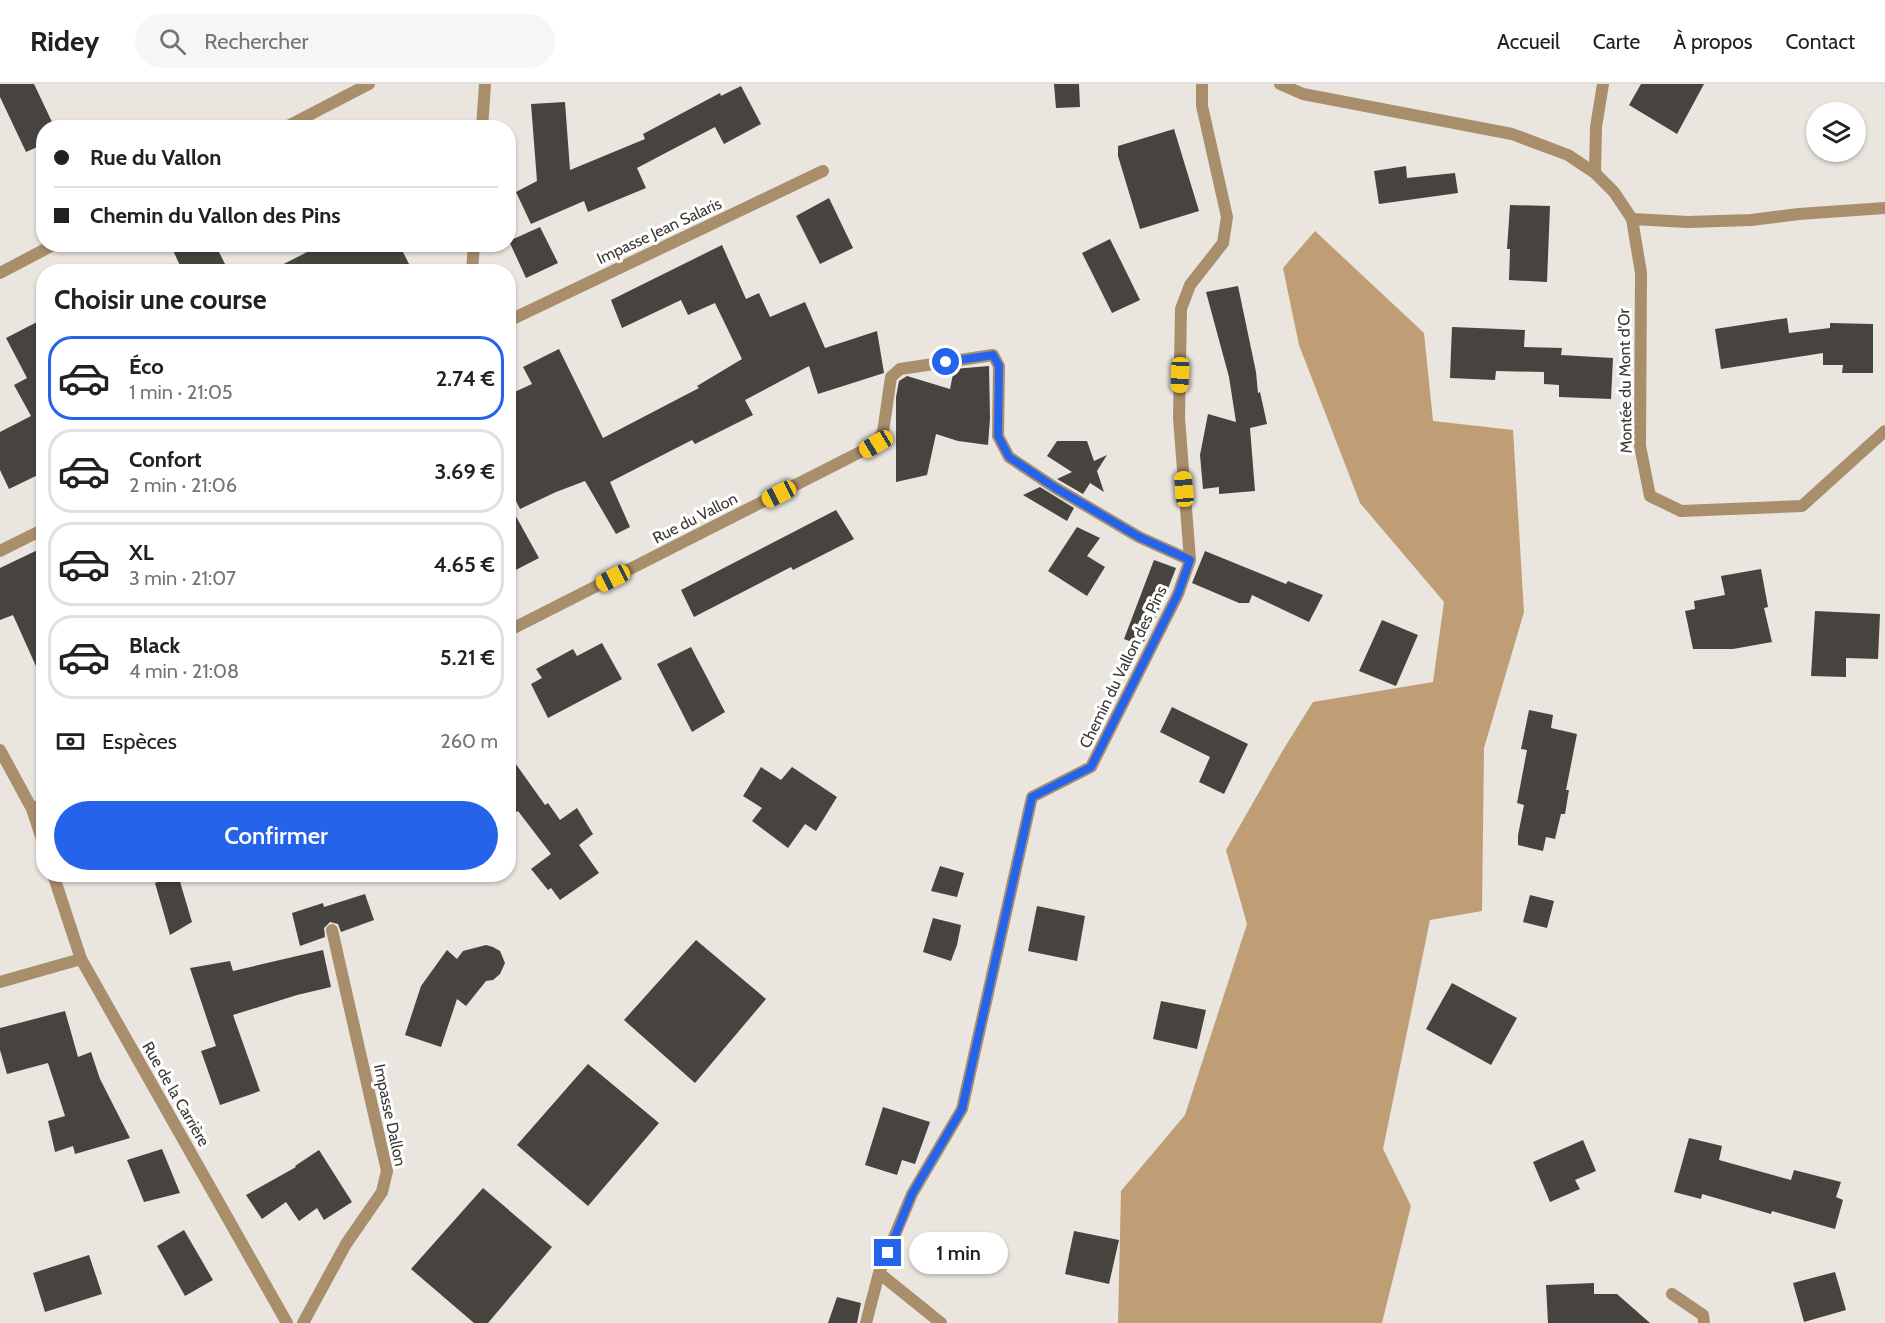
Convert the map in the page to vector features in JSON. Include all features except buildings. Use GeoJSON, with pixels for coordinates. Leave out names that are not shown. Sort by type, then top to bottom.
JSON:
{"type":"FeatureCollection","features":[{"type":"Feature","properties":{"kind":"street"},"geometry":{"type":"LineString","coordinates":[[299,120],[369,84]]}},
{"type":"Feature","properties":{"kind":"street"},"geometry":{"type":"LineString","coordinates":[[483,120],[485,84]]}},
{"type":"Feature","properties":{"kind":"street","name":"Chemin du Vallon des Pins"},"geometry":{"type":"LineString","coordinates":[[866,1323],[879,1273],[912,1194],[962,1109],[1032,797],[1091,767],[1178,594],[1190,560],[1179,418],[1181,309],[1190,285],[1223,243],[1227,217],[1202,106],[1202,84]]}},
{"type":"Feature","properties":{"kind":"street"},"geometry":{"type":"LineString","coordinates":[[1280,84],[1303,94],[1512,134],[1568,155],[1595,173]]}},
{"type":"Feature","properties":{"kind":"street"},"geometry":{"type":"LineString","coordinates":[[1595,173],[1596,127],[1603,84]]}},
{"type":"Feature","properties":{"kind":"street","name":"Impasse Jean Salaris"},"geometry":{"type":"LineString","coordinates":[[516,317],[823,171]]}},
{"type":"Feature","properties":{"kind":"street","name":"Montée du Mont d'Or"},"geometry":{"type":"LineString","coordinates":[[1595,173],[1614,192],[1632,219],[1641,273],[1640,446],[1650,496],[1682,511],[1802,506],[1885,431]]}},
{"type":"Feature","properties":{"kind":"street"},"geometry":{"type":"LineString","coordinates":[[1632,219],[1688,222],[1885,208]]}},
{"type":"Feature","properties":{"kind":"street"},"geometry":{"type":"LineString","coordinates":[[0,273],[40,252]]}},
{"type":"Feature","properties":{"kind":"street","name":"Rue du Vallon"},"geometry":{"type":"LineString","coordinates":[[516,627],[876,444],[883,432],[891,377],[900,369],[993,355],[999,366],[998,436],[1009,457],[1054,487],[1139,537],[1190,560]]}},
{"type":"Feature","properties":{"kind":"street"},"geometry":{"type":"LineString","coordinates":[[0,551],[36,533]]}},
{"type":"Feature","properties":{"kind":"street"},"geometry":{"type":"LineString","coordinates":[[0,750],[32,809],[36,821]]}},
{"type":"Feature","properties":{"kind":"street"},"geometry":{"type":"LineString","coordinates":[[32,809],[36,807]]}},
{"type":"Feature","properties":{"kind":"street","name":"Rue de la Carrière"},"geometry":{"type":"LineString","coordinates":[[56,882],[81,959],[287,1323]]}},
{"type":"Feature","properties":{"kind":"street","name":"Impasse Dallon"},"geometry":{"type":"LineString","coordinates":[[303,1323],[346,1244],[382,1192],[387,1171],[332,930]]}},
{"type":"Feature","properties":{"kind":"street"},"geometry":{"type":"LineString","coordinates":[[0,982],[81,959]]}},
{"type":"Feature","properties":{"kind":"street"},"geometry":{"type":"LineString","coordinates":[[879,1273],[941,1323]]}},
{"type":"Feature","properties":{"kind":"street"},"geometry":{"type":"LineString","coordinates":[[1672,1294],[1703,1315],[1704,1323]]}},
{"type":"Feature","properties":{"kind":"shaded area"},"geometry":{"type":"Polygon","coordinates":[[[1315,231],[1424,333],[1433,421],[1513,430],[1524,612],[1484,748],[1482,911],[1430,920],[1383,1149],[1411,1206],[1382,1323],[1118,1323],[1121,1191],[1185,1115],[1247,924],[1226,850],[1313,702],[1433,682],[1444,602],[1360,503],[1299,345],[1283,268],[1315,231]]]}},
{"type":"Feature","properties":{"kind":"route"},"geometry":{"type":"LineString","coordinates":[[888,1253],[912,1194],[962,1109],[1032,797],[1091,767],[1178,594],[1190,560],[1139,537],[1054,487],[1009,457],[998,436],[999,366],[993,355],[946,362]]}}]}
